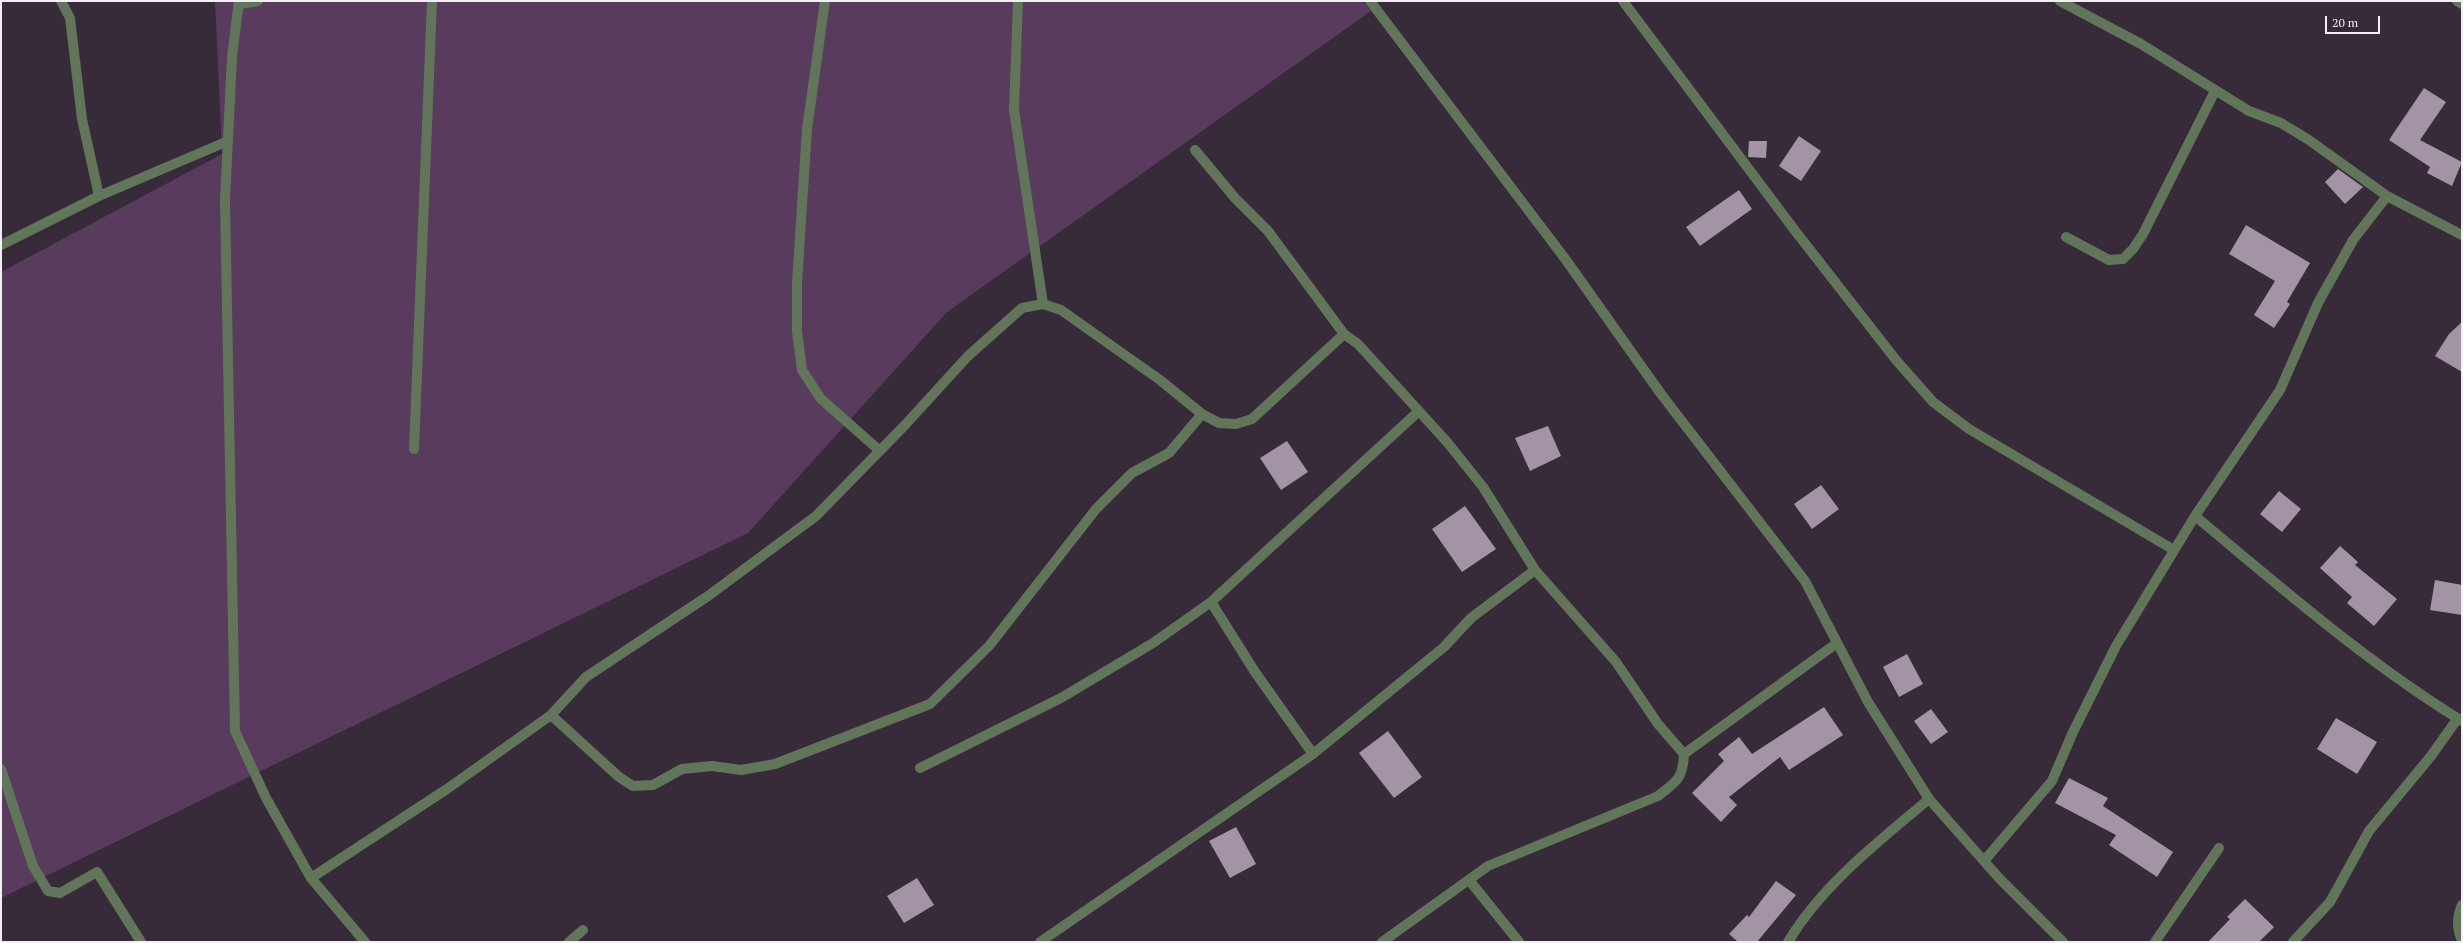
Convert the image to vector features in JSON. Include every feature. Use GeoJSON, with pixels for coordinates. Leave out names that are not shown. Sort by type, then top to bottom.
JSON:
{"type":"FeatureCollection","features":[{"type":"Feature","properties":{"kind":"street"},"geometry":{"type":"LineString","coordinates":[[61,1],[70,18],[82,119],[99,196]]}},
{"type":"Feature","properties":{"kind":"street"},"geometry":{"type":"LineString","coordinates":[[258,1],[240,3],[232,57],[225,200],[235,731],[266,798],[311,878],[365,942]]}},
{"type":"Feature","properties":{"kind":"street"},"geometry":{"type":"LineString","coordinates":[[414,449],[432,1]]}},
{"type":"Feature","properties":{"kind":"street"},"geometry":{"type":"LineString","coordinates":[[825,1],[807,129],[797,283],[797,331],[802,370],[821,399],[880,451]]}},
{"type":"Feature","properties":{"kind":"street"},"geometry":{"type":"LineString","coordinates":[[1018,1],[1014,110],[1043,304]]}},
{"type":"Feature","properties":{"kind":"street"},"geometry":{"type":"LineString","coordinates":[[1370,1],[1566,260],[1661,394],[1805,581],[1868,702],[1929,799],[1984,861],[2063,942]]}},
{"type":"Feature","properties":{"kind":"street"},"geometry":{"type":"LineString","coordinates":[[1623,1],[1796,232],[1896,360],[1933,402],[1969,429],[2174,550]]}},
{"type":"Feature","properties":{"kind":"street"},"geometry":{"type":"LineString","coordinates":[[2060,1],[2141,44],[2249,111],[2281,123],[2309,140],[2387,196],[2462,235]]}},
{"type":"Feature","properties":{"kind":"street"},"geometry":{"type":"LineString","coordinates":[[2457,1],[2462,4]]}},
{"type":"Feature","properties":{"kind":"street"},"geometry":{"type":"LineString","coordinates":[[2066,237],[2109,260],[2123,259],[2134,249],[2215,91]]}},
{"type":"Feature","properties":{"kind":"street"},"geometry":{"type":"LineString","coordinates":[[1,245],[99,196],[228,141]]}},
{"type":"Feature","properties":{"kind":"street"},"geometry":{"type":"LineString","coordinates":[[1195,150],[1235,198],[1268,231],[1344,334],[1358,344],[1419,411],[1484,487],[1535,570],[1616,662],[1658,724],[1684,754],[1683,768],[1679,779],[1658,796],[1488,866],[1382,942]]}},
{"type":"Feature","properties":{"kind":"street"},"geometry":{"type":"LineString","coordinates":[[1984,861],[2052,781],[2073,732],[2116,646],[2195,516],[2280,390],[2318,303],[2353,240],[2387,196]]}},
{"type":"Feature","properties":{"kind":"street"},"geometry":{"type":"LineString","coordinates":[[311,878],[447,789],[550,716],[586,677],[708,596],[816,516],[880,451],[968,356],[1022,308],[1043,304],[1061,310],[1160,380],[1202,414],[1219,423],[1236,424],[1252,419],[1344,334]]}},
{"type":"Feature","properties":{"kind":"street"},"geometry":{"type":"LineString","coordinates":[[920,768],[1061,698],[1153,644],[1211,602],[1419,411]]}},
{"type":"Feature","properties":{"kind":"street"},"geometry":{"type":"LineString","coordinates":[[550,716],[619,777],[633,786],[640,786],[652,785],[682,769],[712,766],[741,770],[776,764],[930,704],[988,646],[1096,509],[1132,473],[1169,453],[1202,414]]}},
{"type":"Feature","properties":{"kind":"street"},"geometry":{"type":"LineString","coordinates":[[2195,516],[2352,646],[2421,696],[2460,719],[2369,831],[2330,902],[2293,942]]}},
{"type":"Feature","properties":{"kind":"street"},"geometry":{"type":"LineString","coordinates":[[1040,942],[1313,754],[1444,647],[1471,618],[1535,570]]}},
{"type":"Feature","properties":{"kind":"street"},"geometry":{"type":"LineString","coordinates":[[1211,602],[1255,672],[1313,754]]}},
{"type":"Feature","properties":{"kind":"street"},"geometry":{"type":"LineString","coordinates":[[1684,754],[1837,643]]}},
{"type":"Feature","properties":{"kind":"street"},"geometry":{"type":"LineString","coordinates":[[1,769],[34,866],[48,891],[60,893],[97,872],[141,942]]}},
{"type":"Feature","properties":{"kind":"street"},"geometry":{"type":"LineString","coordinates":[[1788,942],[1799,924],[1829,889],[1868,851],[1929,799]]}},
{"type":"Feature","properties":{"kind":"street"},"geometry":{"type":"LineString","coordinates":[[2155,942],[2218,848]]}},
{"type":"Feature","properties":{"kind":"street"},"geometry":{"type":"LineString","coordinates":[[1469,880],[1519,942]]}},
{"type":"Feature","properties":{"kind":"street"},"geometry":{"type":"LineString","coordinates":[[2462,905],[2457,917],[2458,929],[2462,941]]}},
{"type":"Feature","properties":{"kind":"street"},"geometry":{"type":"LineString","coordinates":[[569,942],[584,930]]}},
{"type":"Feature","properties":{"kind":"shaded area"},"geometry":{"type":"Polygon","coordinates":[[[215,1],[1363,1],[1371,11],[947,312],[748,533],[1,898],[1,272],[222,154],[215,1]]]}},
{"type":"Feature","properties":{"kind":"building"},"geometry":{"type":"Polygon","coordinates":[[[2424,88],[2446,102],[2420,140],[2462,162],[2452,186],[2427,173],[2430,167],[2389,140],[2424,88]]]}},
{"type":"Feature","properties":{"kind":"building"},"geometry":{"type":"Polygon","coordinates":[[[1799,136],[1821,151],[1801,181],[1779,166],[1799,136]]]}},
{"type":"Feature","properties":{"kind":"building"},"geometry":{"type":"Polygon","coordinates":[[[1749,141],[1767,141],[1766,158],[1748,157],[1749,141]]]}},
{"type":"Feature","properties":{"kind":"building"},"geometry":{"type":"Polygon","coordinates":[[[2338,169],[2363,187],[2345,204],[2325,182],[2338,169]]]}},
{"type":"Feature","properties":{"kind":"building"},"geometry":{"type":"Polygon","coordinates":[[[1739,190],[1752,209],[1700,246],[1686,227],[1739,190]]]}},
{"type":"Feature","properties":{"kind":"building"},"geometry":{"type":"Polygon","coordinates":[[[2246,225],[2310,263],[2287,302],[2290,304],[2274,328],[2254,315],[2275,281],[2229,254],[2246,225]]]}},
{"type":"Feature","properties":{"kind":"building"},"geometry":{"type":"Polygon","coordinates":[[[2462,322],[2462,372],[2435,356],[2449,334],[2462,322]]]}},
{"type":"Feature","properties":{"kind":"building"},"geometry":{"type":"Polygon","coordinates":[[[1548,426],[1561,456],[1530,471],[1515,438],[1548,426]]]}},
{"type":"Feature","properties":{"kind":"building"},"geometry":{"type":"Polygon","coordinates":[[[1287,441],[1308,472],[1281,490],[1260,458],[1287,441]]]}},
{"type":"Feature","properties":{"kind":"building"},"geometry":{"type":"Polygon","coordinates":[[[1821,485],[1839,509],[1812,529],[1794,504],[1821,485]]]}},
{"type":"Feature","properties":{"kind":"building"},"geometry":{"type":"Polygon","coordinates":[[[2279,491],[2301,509],[2282,532],[2260,514],[2279,491]]]}},
{"type":"Feature","properties":{"kind":"building"},"geometry":{"type":"Polygon","coordinates":[[[1465,506],[1496,549],[1462,572],[1432,529],[1465,506]]]}},
{"type":"Feature","properties":{"kind":"building"},"geometry":{"type":"Polygon","coordinates":[[[2340,546],[2358,562],[2355,565],[2397,599],[2374,626],[2347,603],[2352,597],[2320,568],[2340,546]]]}},
{"type":"Feature","properties":{"kind":"building"},"geometry":{"type":"Polygon","coordinates":[[[2435,580],[2462,585],[2462,615],[2430,610],[2435,580]]]}},
{"type":"Feature","properties":{"kind":"building"},"geometry":{"type":"Polygon","coordinates":[[[1907,654],[1923,684],[1899,697],[1883,667],[1907,654]]]}},
{"type":"Feature","properties":{"kind":"building"},"geometry":{"type":"Polygon","coordinates":[[[1824,707],[1843,735],[1789,770],[1780,757],[1729,797],[1737,805],[1721,822],[1692,793],[1724,761],[1718,754],[1739,737],[1752,754],[1824,707]]]}},
{"type":"Feature","properties":{"kind":"building"},"geometry":{"type":"Polygon","coordinates":[[[1931,709],[1948,732],[1931,744],[1914,721],[1931,709]]]}},
{"type":"Feature","properties":{"kind":"building"},"geometry":{"type":"Polygon","coordinates":[[[2336,718],[2377,742],[2357,774],[2317,749],[2336,718]]]}},
{"type":"Feature","properties":{"kind":"building"},"geometry":{"type":"Polygon","coordinates":[[[1388,731],[1422,777],[1394,798],[1359,753],[1388,731]]]}},
{"type":"Feature","properties":{"kind":"building"},"geometry":{"type":"Polygon","coordinates":[[[2069,778],[2108,798],[2103,806],[2173,852],[2157,877],[2109,845],[2116,835],[2055,803],[2069,778]]]}},
{"type":"Feature","properties":{"kind":"building"},"geometry":{"type":"Polygon","coordinates":[[[1236,827],[1256,864],[1230,878],[1209,841],[1236,827]]]}},
{"type":"Feature","properties":{"kind":"building"},"geometry":{"type":"Polygon","coordinates":[[[917,878],[934,905],[904,923],[887,896],[917,878]]]}},
{"type":"Feature","properties":{"kind":"building"},"geometry":{"type":"Polygon","coordinates":[[[1776,881],[1796,895],[1757,942],[1738,942],[1729,934],[1747,915],[1749,917],[1776,881]]]}},
{"type":"Feature","properties":{"kind":"building"},"geometry":{"type":"Polygon","coordinates":[[[2245,899],[2274,927],[2259,942],[2208,942],[2230,919],[2227,917],[2245,899]]]}}]}
